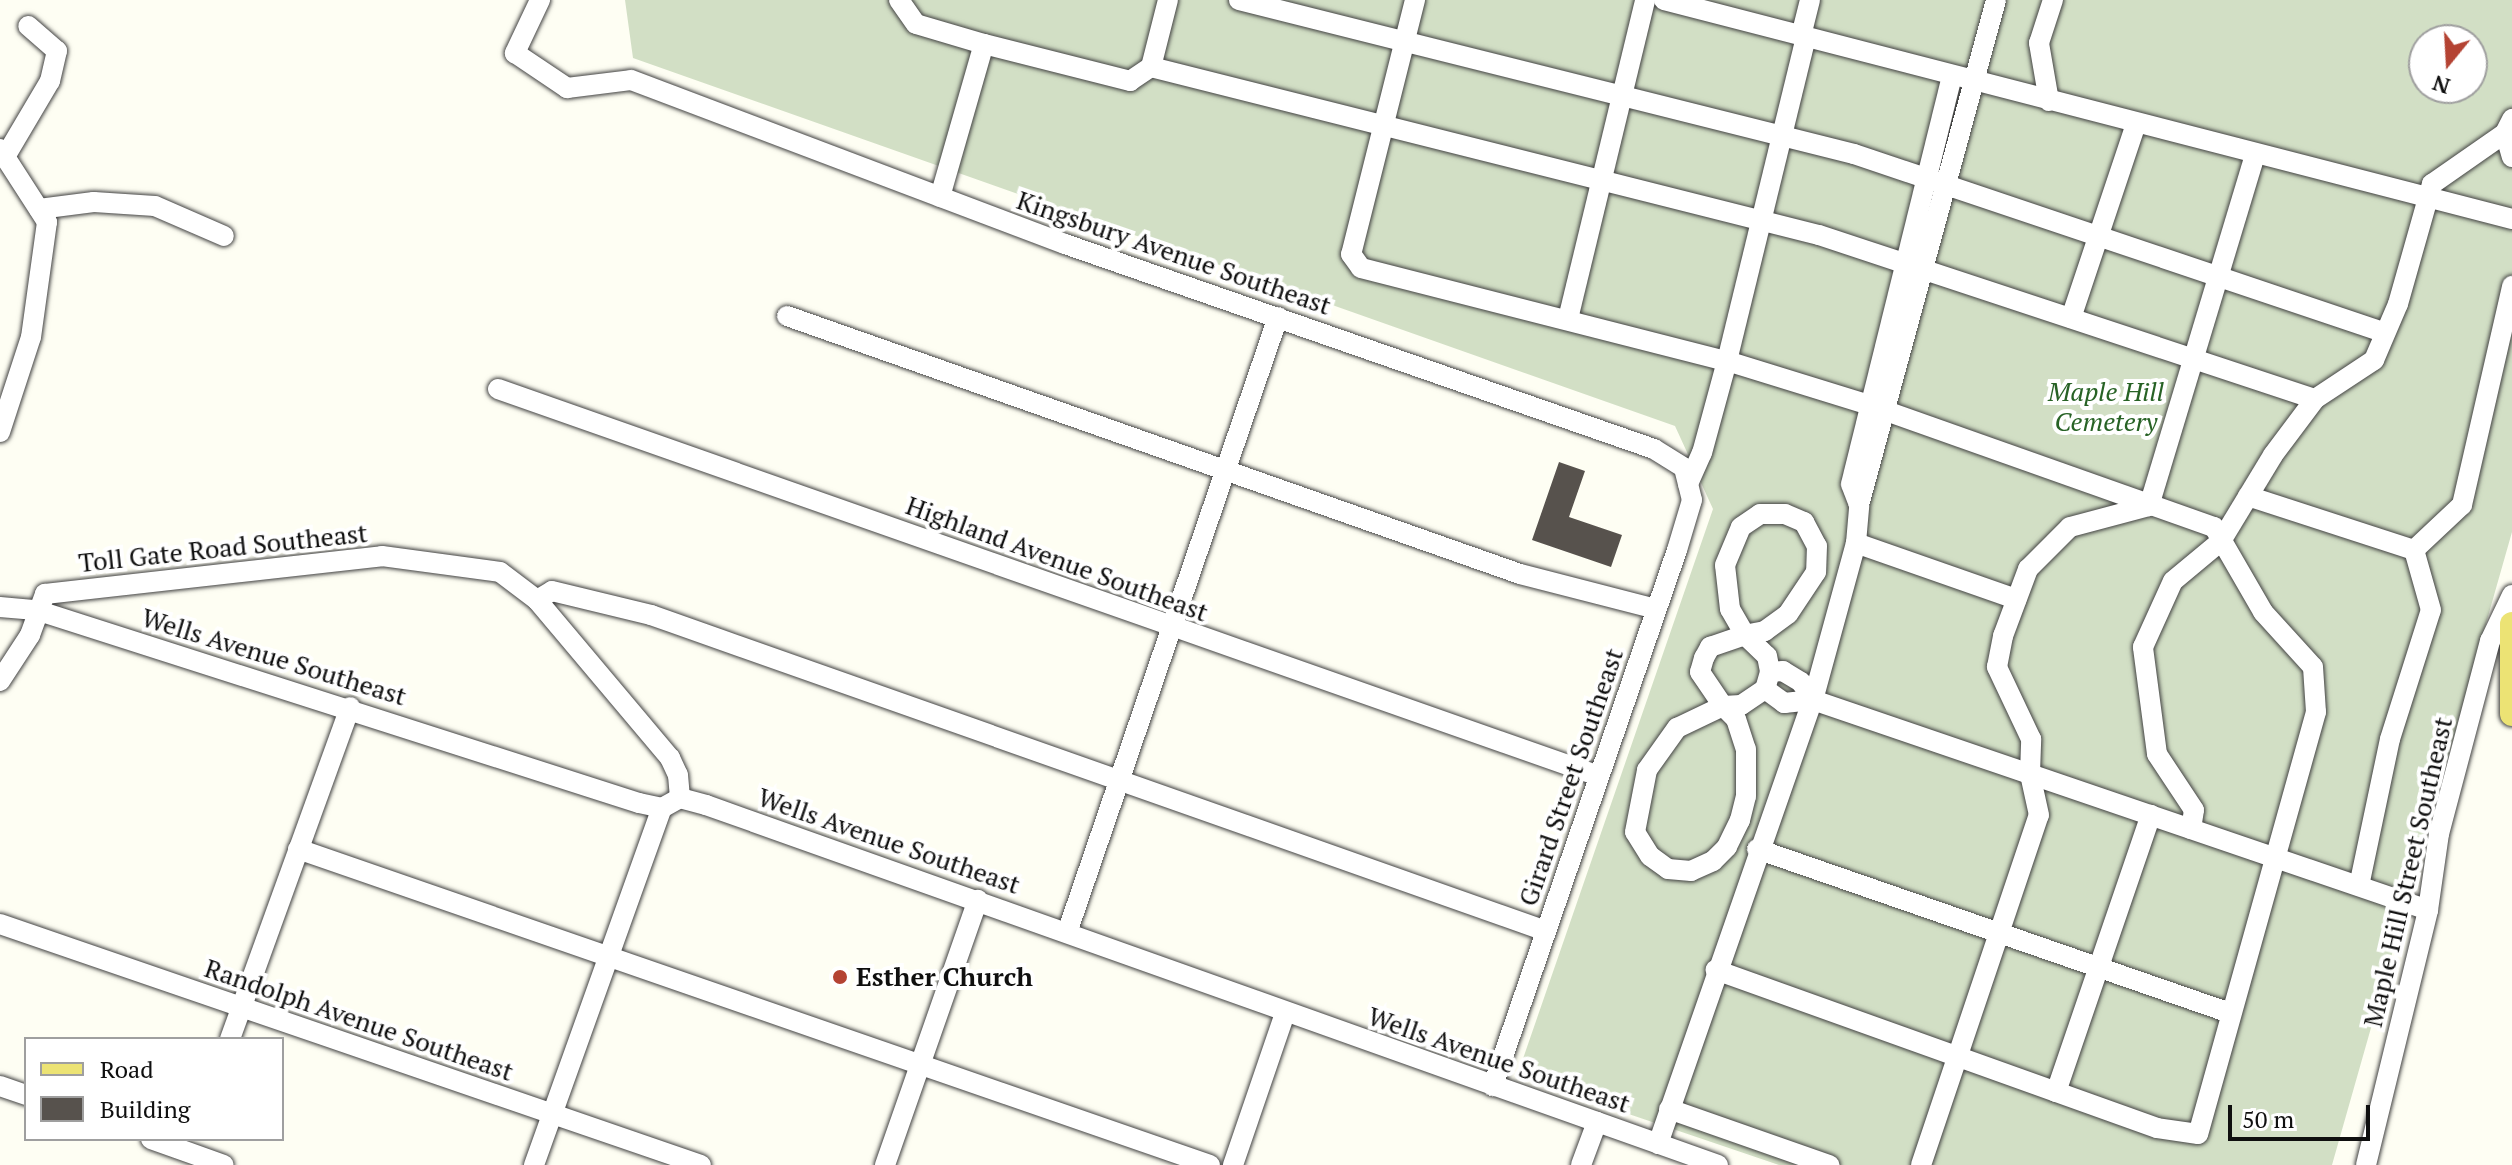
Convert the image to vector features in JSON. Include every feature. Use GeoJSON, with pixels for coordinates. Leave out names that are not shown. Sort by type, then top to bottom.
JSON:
{"type":"FeatureCollection","features":[{"type":"Feature","properties":{"kind":"main road"},"geometry":{"type":"LineString","coordinates":[[2512,624],[2512,714]]}},
{"type":"Feature","properties":{"kind":"street","name":"Kingsbury Avenue Southeast"},"geometry":{"type":"LineString","coordinates":[[540,0],[516,42],[515,53],[567,88],[631,80],[940,197],[1654,449],[1684,468],[1688,484]]}},
{"type":"Feature","properties":{"kind":"street"},"geometry":{"type":"LineString","coordinates":[[899,0],[916,24],[1130,81],[1151,67],[1168,0]]}},
{"type":"Feature","properties":{"kind":"street"},"geometry":{"type":"LineString","coordinates":[[1239,0],[1937,181],[2383,332]]}},
{"type":"Feature","properties":{"kind":"street"},"geometry":{"type":"LineString","coordinates":[[1415,0],[1351,254],[1361,268],[1727,361],[1878,409],[2214,527],[2263,612],[2313,667],[2316,712],[2198,1134],[2157,1128],[1715,970]]}},
{"type":"Feature","properties":{"kind":"street"},"geometry":{"type":"LineString","coordinates":[[1568,319],[1645,0]]}},
{"type":"Feature","properties":{"kind":"street"},"geometry":{"type":"LineString","coordinates":[[1664,0],[2512,219]]}},
{"type":"Feature","properties":{"kind":"street","name":"Girard Street Southeast"},"geometry":{"type":"LineString","coordinates":[[1493,1086],[1692,500],[1688,484],[1702,453],[1783,139],[1810,0]]}},
{"type":"Feature","properties":{"kind":"street"},"geometry":{"type":"LineString","coordinates":[[1658,1144],[1757,849],[1813,700],[1856,543],[1859,505],[1851,484],[1878,409],[1937,181],[1973,79],[1996,0]]}},
{"type":"Feature","properties":{"kind":"street"},"geometry":{"type":"LineString","coordinates":[[2049,101],[2039,43],[2053,0]]}},
{"type":"Feature","properties":{"kind":"street"},"geometry":{"type":"LineString","coordinates":[[0,432],[31,337],[47,222],[3,153],[50,81],[57,51],[28,26]]}},
{"type":"Feature","properties":{"kind":"street"},"geometry":{"type":"LineString","coordinates":[[940,197],[984,44]]}},
{"type":"Feature","properties":{"kind":"street"},"geometry":{"type":"LineString","coordinates":[[1151,67],[1384,122],[1915,265],[2315,399]]}},
{"type":"Feature","properties":{"kind":"street"},"geometry":{"type":"LineString","coordinates":[[1937,181],[1952,76]]}},
{"type":"Feature","properties":{"kind":"street"},"geometry":{"type":"LineString","coordinates":[[2071,318],[2136,124]]}},
{"type":"Feature","properties":{"kind":"street"},"geometry":{"type":"LineString","coordinates":[[2191,829],[2194,810],[2157,754],[2143,647],[2173,581],[2221,541],[2315,399],[2374,360],[2383,332],[2398,304],[2432,184],[2508,126],[2512,157]]}},
{"type":"Feature","properties":{"kind":"street"},"geometry":{"type":"LineString","coordinates":[[2149,506],[2221,278],[2255,154]]}},
{"type":"Feature","properties":{"kind":"street"},"geometry":{"type":"LineString","coordinates":[[39,209],[94,202],[155,206],[224,236]]}},
{"type":"Feature","properties":{"kind":"street"},"geometry":{"type":"LineString","coordinates":[[2414,550],[2462,505],[2512,286]]}},
{"type":"Feature","properties":{"kind":"street"},"geometry":{"type":"LineString","coordinates":[[787,316],[1520,574],[1656,609]]}},
{"type":"Feature","properties":{"kind":"street"},"geometry":{"type":"LineString","coordinates":[[1068,930],[1278,317]]}},
{"type":"Feature","properties":{"kind":"street","name":"Highland Avenue Southeast"},"geometry":{"type":"LineString","coordinates":[[498,389],[1599,776]]}},
{"type":"Feature","properties":{"kind":"street"},"geometry":{"type":"LineString","coordinates":[[2248,496],[2414,550]]}},
{"type":"Feature","properties":{"kind":"street"},"geometry":{"type":"LineString","coordinates":[[1921,1165],[2039,815],[2030,774],[2031,739],[1997,667],[2016,599],[2028,569],[2070,527],[2149,506]]}},
{"type":"Feature","properties":{"kind":"street"},"geometry":{"type":"LineString","coordinates":[[1768,681],[1741,705],[1723,706],[1677,728],[1647,770],[1635,832],[1650,856],[1668,869],[1691,871],[1713,861],[1740,820],[1746,796],[1746,749],[1736,719],[1723,706],[1700,672],[1710,647],[1745,635],[1765,631],[1788,614],[1816,572],[1817,546],[1804,522],[1785,514],[1760,514],[1730,542],[1725,589],[1745,635],[1767,656],[1768,681],[1784,703],[1813,700],[2428,910]]}},
{"type":"Feature","properties":{"kind":"street"},"geometry":{"type":"LineString","coordinates":[[1856,543],[2016,599]]}},
{"type":"Feature","properties":{"kind":"street"},"geometry":{"type":"LineString","coordinates":[[2359,886],[2390,739],[2431,610],[2414,550]]}},
{"type":"Feature","properties":{"kind":"street","name":"Toll Gate Road Southeast"},"geometry":{"type":"LineString","coordinates":[[36,610],[45,594],[382,556],[500,572],[537,600],[670,758],[671,803]]}},
{"type":"Feature","properties":{"kind":"street"},"geometry":{"type":"LineString","coordinates":[[537,600],[552,591],[651,615],[1546,931]]}},
{"type":"Feature","properties":{"kind":"street","name":"Maple Hill Street Southeast"},"geometry":{"type":"LineString","coordinates":[[2366,1165],[2428,910],[2439,834],[2490,641],[2512,595]]}},
{"type":"Feature","properties":{"kind":"street"},"geometry":{"type":"LineString","coordinates":[[0,607],[36,610],[30,635],[0,681]]}},
{"type":"Feature","properties":{"kind":"street","name":"Wells Avenue Southeast"},"geometry":{"type":"LineString","coordinates":[[36,610],[978,900],[1068,930],[1285,1013],[1718,1165]]}},
{"type":"Feature","properties":{"kind":"street"},"geometry":{"type":"LineString","coordinates":[[231,1037],[350,707]]}},
{"type":"Feature","properties":{"kind":"street"},"geometry":{"type":"LineString","coordinates":[[534,1165],[608,956],[671,803]]}},
{"type":"Feature","properties":{"kind":"street"},"geometry":{"type":"LineString","coordinates":[[2056,1092],[2151,815]]}},
{"type":"Feature","properties":{"kind":"street"},"geometry":{"type":"LineString","coordinates":[[298,849],[1210,1165]]}},
{"type":"Feature","properties":{"kind":"street"},"geometry":{"type":"LineString","coordinates":[[1757,849],[2230,1013]]}},
{"type":"Feature","properties":{"kind":"street"},"geometry":{"type":"LineString","coordinates":[[885,1165],[978,900]]}},
{"type":"Feature","properties":{"kind":"street","name":"Randolph Avenue Southeast"},"geometry":{"type":"LineString","coordinates":[[0,924],[701,1165]]}},
{"type":"Feature","properties":{"kind":"street"},"geometry":{"type":"LineString","coordinates":[[1233,1165],[1285,1013]]}},
{"type":"Feature","properties":{"kind":"street"},"geometry":{"type":"LineString","coordinates":[[0,1086],[24,1094]]}},
{"type":"Feature","properties":{"kind":"street"},"geometry":{"type":"LineString","coordinates":[[1669,1109],[1829,1165]]}},
{"type":"Feature","properties":{"kind":"street"},"geometry":{"type":"LineString","coordinates":[[1581,1165],[1597,1122]]}},
{"type":"Feature","properties":{"kind":"street"},"geometry":{"type":"LineString","coordinates":[[157,1141],[224,1165]]}},
{"type":"Feature","properties":{"kind":"green space","name":"Maple Hill Cemetery"},"geometry":{"type":"Polygon","coordinates":[[[625,0],[2512,0],[2512,532],[2332,1165],[1779,1165],[1517,1076],[1713,509],[1675,426],[633,58],[625,0]]]}},
{"type":"Feature","properties":{"kind":"building"},"geometry":{"type":"Polygon","coordinates":[[[1559,462],[1585,471],[1569,517],[1622,535],[1611,567],[1532,540],[1559,462]]]}},
{"type":"Feature","properties":{"kind":"place","name":"Esther Church"},"geometry":{"type":"Point","coordinates":[840,977]}}]}
